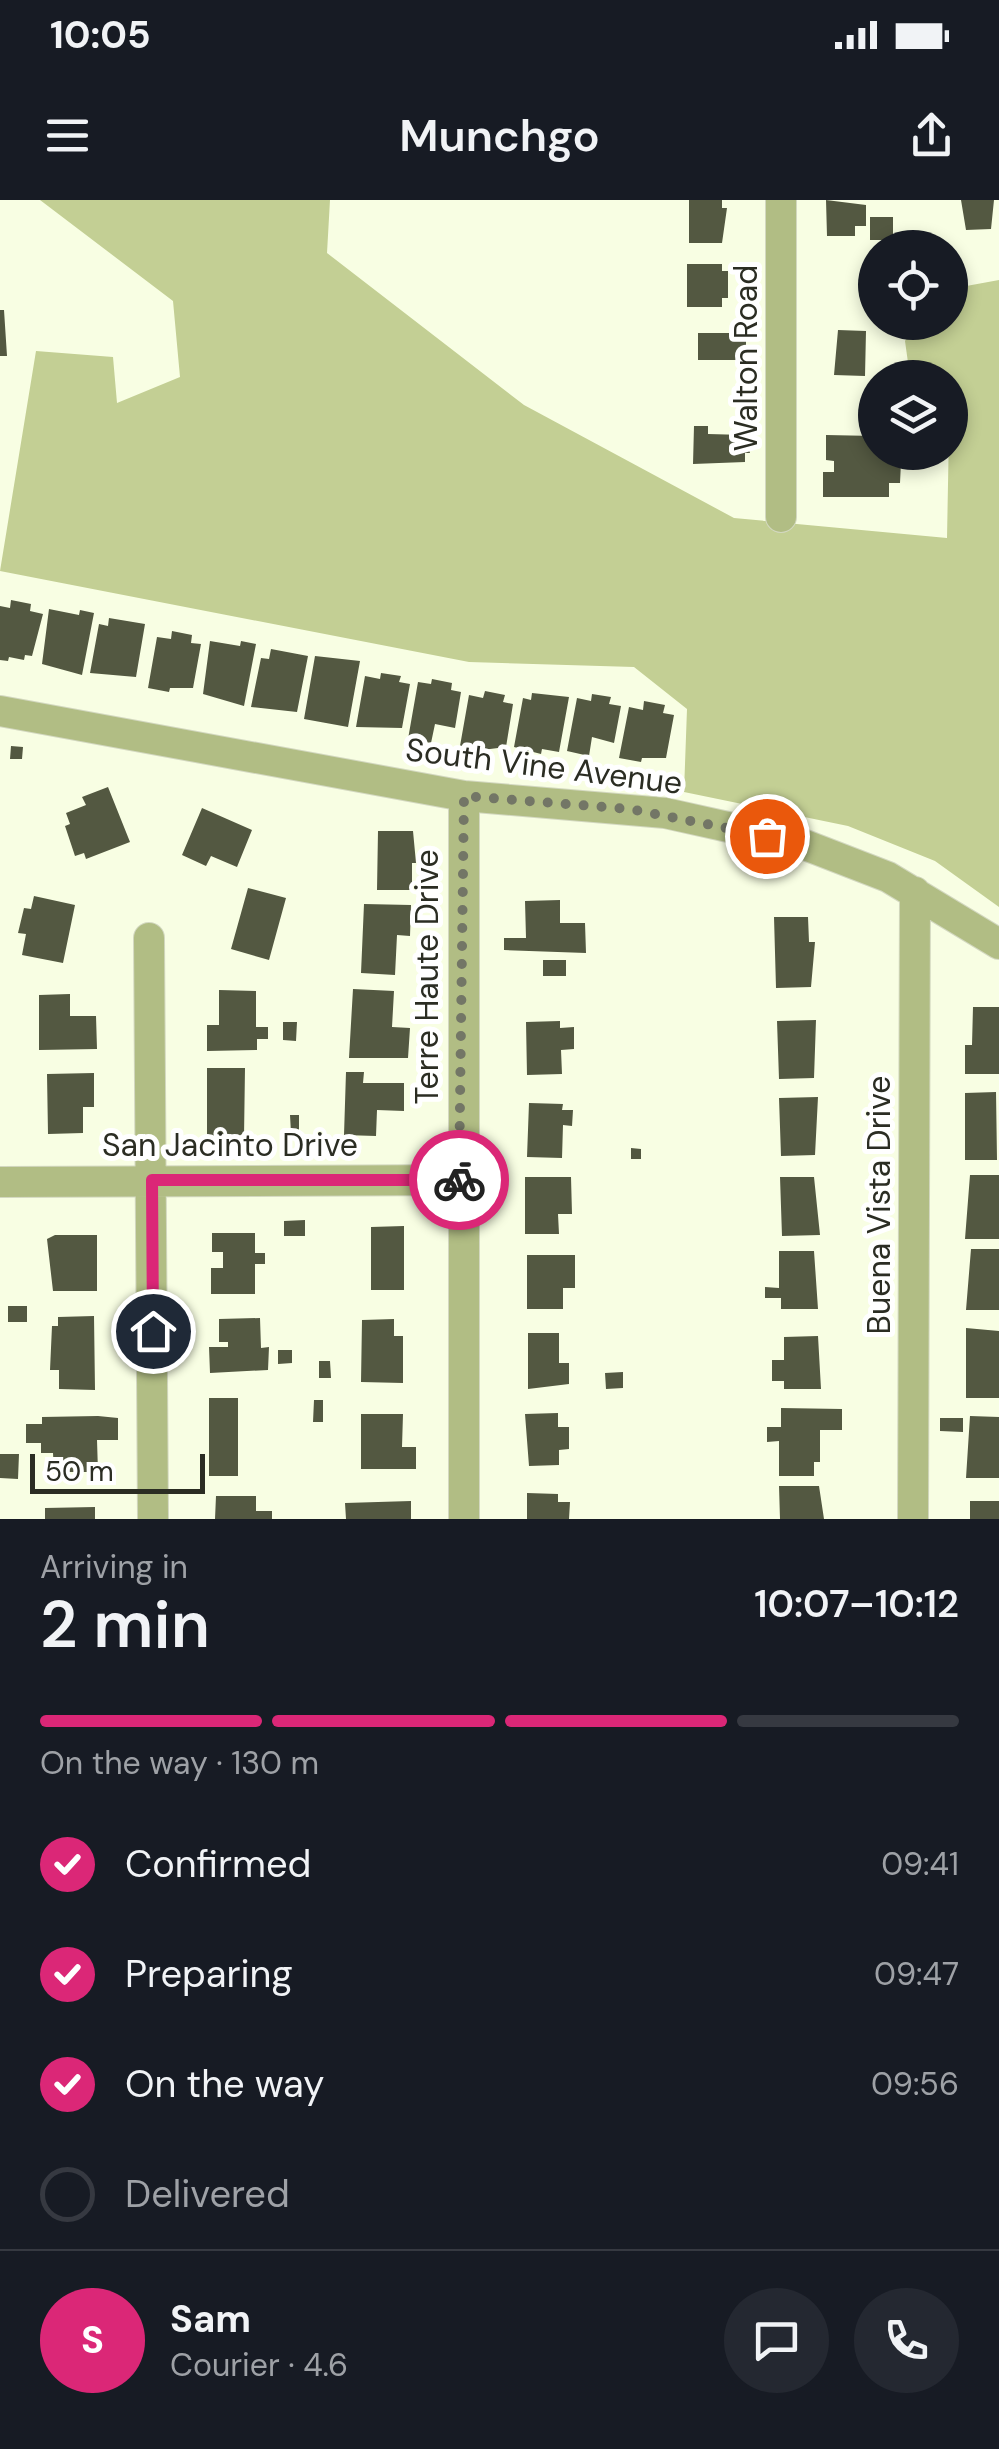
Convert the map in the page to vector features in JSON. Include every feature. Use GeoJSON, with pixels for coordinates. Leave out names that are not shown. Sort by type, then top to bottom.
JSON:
{"type":"FeatureCollection","features":[{"type":"Feature","properties":{"kind":"street","name":"Walton Road"},"geometry":{"type":"LineString","coordinates":[[781,200],[781,517]]}},
{"type":"Feature","properties":{"kind":"street","name":"South Vine Avenue"},"geometry":{"type":"LineString","coordinates":[[0,710],[464,796],[604,806],[702,820],[825,850],[914,892],[999,944]]}},
{"type":"Feature","properties":{"kind":"street","name":"Terre Haute Drive"},"geometry":{"type":"LineString","coordinates":[[464,796],[464,1519]]}},
{"type":"Feature","properties":{"kind":"street","name":"Buena Vista Drive"},"geometry":{"type":"LineString","coordinates":[[913,1519],[914,892]]}},
{"type":"Feature","properties":{"kind":"street"},"geometry":{"type":"LineString","coordinates":[[148,938],[153,1519]]}},
{"type":"Feature","properties":{"kind":"street","name":"San Jacinto Drive"},"geometry":{"type":"LineString","coordinates":[[0,1182],[461,1180]]}},
{"type":"Feature","properties":{"kind":"green space"},"geometry":{"type":"Polygon","coordinates":[[[40,200],[330,200],[327,253],[524,405],[734,518],[947,538],[948,470],[968,470],[968,360],[908,360],[905,341],[968,340],[968,286],[999,280],[999,907],[935,861],[848,826],[684,792],[687,709],[634,667],[469,662],[0,571],[36,351],[113,357],[117,403],[180,377],[173,301],[40,200]]]}},
{"type":"Feature","properties":{"kind":"building"},"geometry":{"type":"Polygon","coordinates":[[[689,200],[722,200],[722,208],[727,208],[722,243],[689,243],[689,200]]]}},
{"type":"Feature","properties":{"kind":"building"},"geometry":{"type":"Polygon","coordinates":[[[826,200],[866,205],[866,226],[855,226],[855,236],[827,236],[826,200]]]}},
{"type":"Feature","properties":{"kind":"building"},"geometry":{"type":"Polygon","coordinates":[[[961,200],[994,200],[991,229],[966,230],[961,200]]]}},
{"type":"Feature","properties":{"kind":"building"},"geometry":{"type":"Polygon","coordinates":[[[870,217],[893,217],[893,230],[870,230],[870,217]]]}},
{"type":"Feature","properties":{"kind":"building"},"geometry":{"type":"Polygon","coordinates":[[[687,264],[722,264],[722,271],[728,271],[728,298],[722,298],[722,307],[687,307],[687,264]]]}},
{"type":"Feature","properties":{"kind":"building"},"geometry":{"type":"Polygon","coordinates":[[[0,310],[4,310],[7,356],[0,356],[0,310]]]}},
{"type":"Feature","properties":{"kind":"building"},"geometry":{"type":"Polygon","coordinates":[[[838,330],[858,331],[858,340],[866,340],[865,360],[858,360],[858,376],[834,375],[838,330]]]}},
{"type":"Feature","properties":{"kind":"building"},"geometry":{"type":"Polygon","coordinates":[[[698,333],[746,333],[746,360],[698,360],[698,333]]]}},
{"type":"Feature","properties":{"kind":"building"},"geometry":{"type":"Polygon","coordinates":[[[694,426],[708,426],[708,434],[745,435],[750,453],[745,453],[745,462],[693,464],[694,426]]]}},
{"type":"Feature","properties":{"kind":"building"},"geometry":{"type":"Polygon","coordinates":[[[826,435],[858,436],[858,470],[901,470],[900,483],[889,483],[889,497],[823,497],[823,472],[834,472],[834,461],[826,460],[826,435]]]}},
{"type":"Feature","properties":{"kind":"building"},"geometry":{"type":"Polygon","coordinates":[[[11,600],[31,604],[30,611],[43,614],[32,656],[25,655],[24,660],[0,660],[0,606],[10,608],[11,600]]]}},
{"type":"Feature","properties":{"kind":"building"},"geometry":{"type":"Polygon","coordinates":[[[49,609],[79,615],[80,610],[94,613],[82,675],[42,664],[49,609]]]}},
{"type":"Feature","properties":{"kind":"building"},"geometry":{"type":"Polygon","coordinates":[[[109,618],[145,624],[136,677],[90,673],[99,624],[108,626],[109,618]]]}},
{"type":"Feature","properties":{"kind":"building"},"geometry":{"type":"Polygon","coordinates":[[[172,631],[192,635],[191,643],[201,644],[193,688],[170,688],[169,692],[148,688],[157,637],[171,639],[172,631]]]}},
{"type":"Feature","properties":{"kind":"building"},"geometry":{"type":"Polygon","coordinates":[[[210,641],[240,646],[241,641],[256,644],[244,706],[203,694],[210,641]]]}},
{"type":"Feature","properties":{"kind":"building"},"geometry":{"type":"Polygon","coordinates":[[[271,649],[308,656],[297,712],[251,707],[261,658],[269,659],[271,649]]]}},
{"type":"Feature","properties":{"kind":"building"},"geometry":{"type":"Polygon","coordinates":[[[315,656],[360,661],[348,727],[304,719],[315,656]]]}},
{"type":"Feature","properties":{"kind":"building"},"geometry":{"type":"Polygon","coordinates":[[[381,673],[401,676],[399,682],[410,684],[402,728],[356,727],[365,676],[380,679],[381,673]]]}},
{"type":"Feature","properties":{"kind":"building"},"geometry":{"type":"Polygon","coordinates":[[[432,679],[452,683],[451,690],[461,692],[455,728],[435,724],[431,743],[408,739],[418,682],[431,684],[432,679]]]}},
{"type":"Feature","properties":{"kind":"building"},"geometry":{"type":"Polygon","coordinates":[[[485,691],[505,695],[503,702],[513,704],[506,747],[482,750],[460,746],[469,695],[483,698],[485,691]]]}},
{"type":"Feature","properties":{"kind":"building"},"geometry":{"type":"Polygon","coordinates":[[[532,693],[569,697],[559,752],[542,749],[541,754],[514,747],[523,698],[531,700],[532,693]]]}},
{"type":"Feature","properties":{"kind":"building"},"geometry":{"type":"Polygon","coordinates":[[[592,694],[611,697],[609,704],[621,706],[614,743],[592,737],[589,756],[567,751],[577,698],[591,701],[592,694]]]}},
{"type":"Feature","properties":{"kind":"building"},"geometry":{"type":"Polygon","coordinates":[[[644,701],[665,705],[663,713],[674,715],[666,758],[642,758],[641,762],[619,758],[629,707],[643,710],[644,701]]]}},
{"type":"Feature","properties":{"kind":"building"},"geometry":{"type":"Polygon","coordinates":[[[11,746],[23,747],[22,759],[10,759],[11,746]]]}},
{"type":"Feature","properties":{"kind":"building"},"geometry":{"type":"Polygon","coordinates":[[[108,787],[130,842],[86,859],[84,853],[75,856],[65,826],[70,824],[66,813],[86,805],[82,797],[108,787]]]}},
{"type":"Feature","properties":{"kind":"building"},"geometry":{"type":"Polygon","coordinates":[[[202,808],[252,830],[237,867],[211,856],[206,866],[182,855],[202,808]]]}},
{"type":"Feature","properties":{"kind":"building"},"geometry":{"type":"Polygon","coordinates":[[[378,831],[413,831],[416,863],[412,863],[412,890],[377,890],[378,831]]]}},
{"type":"Feature","properties":{"kind":"building"},"geometry":{"type":"Polygon","coordinates":[[[248,888],[286,898],[269,960],[231,949],[248,888]]]}},
{"type":"Feature","properties":{"kind":"building"},"geometry":{"type":"Polygon","coordinates":[[[34,896],[75,905],[63,963],[22,955],[26,934],[18,933],[24,908],[31,909],[34,896]]]}},
{"type":"Feature","properties":{"kind":"building"},"geometry":{"type":"Polygon","coordinates":[[[560,900],[560,923],[585,923],[586,953],[504,950],[504,938],[526,938],[525,901],[560,900]]]}},
{"type":"Feature","properties":{"kind":"building"},"geometry":{"type":"Polygon","coordinates":[[[364,904],[411,905],[410,936],[397,935],[395,975],[361,973],[364,904]]]}},
{"type":"Feature","properties":{"kind":"building"},"geometry":{"type":"Polygon","coordinates":[[[774,917],[808,917],[809,942],[815,942],[811,987],[776,988],[774,917]]]}},
{"type":"Feature","properties":{"kind":"building"},"geometry":{"type":"Polygon","coordinates":[[[543,960],[566,960],[566,976],[543,976],[543,960]]]}},
{"type":"Feature","properties":{"kind":"building"},"geometry":{"type":"Polygon","coordinates":[[[353,989],[394,991],[392,1027],[410,1028],[408,1058],[349,1058],[353,989]]]}},
{"type":"Feature","properties":{"kind":"building"},"geometry":{"type":"Polygon","coordinates":[[[219,990],[256,991],[256,1027],[268,1027],[268,1039],[257,1039],[257,1050],[207,1051],[207,1025],[219,1025],[219,990]]]}},
{"type":"Feature","properties":{"kind":"building"},"geometry":{"type":"Polygon","coordinates":[[[70,994],[70,1016],[96,1016],[97,1049],[39,1050],[39,995],[70,994]]]}},
{"type":"Feature","properties":{"kind":"building"},"geometry":{"type":"Polygon","coordinates":[[[973,1007],[999,1007],[999,1074],[965,1074],[965,1045],[972,1045],[973,1007]]]}},
{"type":"Feature","properties":{"kind":"building"},"geometry":{"type":"Polygon","coordinates":[[[816,1020],[814,1078],[779,1079],[777,1021],[816,1020]]]}},
{"type":"Feature","properties":{"kind":"building"},"geometry":{"type":"Polygon","coordinates":[[[560,1021],[560,1028],[574,1027],[574,1049],[561,1050],[562,1074],[527,1075],[526,1022],[560,1021]]]}},
{"type":"Feature","properties":{"kind":"building"},"geometry":{"type":"Polygon","coordinates":[[[283,1022],[297,1022],[296,1041],[283,1040],[283,1022]]]}},
{"type":"Feature","properties":{"kind":"building"},"geometry":{"type":"Polygon","coordinates":[[[207,1068],[245,1068],[244,1137],[207,1136],[207,1068]]]}},
{"type":"Feature","properties":{"kind":"building"},"geometry":{"type":"Polygon","coordinates":[[[346,1072],[364,1072],[363,1083],[404,1083],[404,1111],[377,1110],[376,1136],[344,1135],[346,1072]]]}},
{"type":"Feature","properties":{"kind":"building"},"geometry":{"type":"Polygon","coordinates":[[[94,1073],[94,1107],[83,1107],[83,1133],[48,1134],[47,1074],[94,1073]]]}},
{"type":"Feature","properties":{"kind":"building"},"geometry":{"type":"Polygon","coordinates":[[[996,1092],[997,1160],[965,1160],[965,1093],[996,1092]]]}},
{"type":"Feature","properties":{"kind":"building"},"geometry":{"type":"Polygon","coordinates":[[[818,1097],[815,1155],[781,1156],[779,1098],[818,1097]]]}},
{"type":"Feature","properties":{"kind":"building"},"geometry":{"type":"Polygon","coordinates":[[[529,1103],[563,1104],[562,1110],[573,1110],[572,1126],[563,1125],[562,1158],[527,1157],[529,1103]]]}},
{"type":"Feature","properties":{"kind":"building"},"geometry":{"type":"Polygon","coordinates":[[[290,1115],[299,1115],[299,1133],[291,1133],[290,1115]]]}},
{"type":"Feature","properties":{"kind":"building"},"geometry":{"type":"Polygon","coordinates":[[[631,1148],[641,1149],[641,1159],[631,1159],[631,1148]]]}},
{"type":"Feature","properties":{"kind":"building"},"geometry":{"type":"Polygon","coordinates":[[[970,1175],[999,1175],[999,1239],[965,1239],[970,1175]]]}},
{"type":"Feature","properties":{"kind":"building"},"geometry":{"type":"Polygon","coordinates":[[[525,1177],[571,1177],[572,1214],[558,1214],[559,1234],[525,1234],[525,1177]]]}},
{"type":"Feature","properties":{"kind":"building"},"geometry":{"type":"Polygon","coordinates":[[[780,1177],[814,1177],[820,1235],[782,1236],[780,1177]]]}},
{"type":"Feature","properties":{"kind":"building"},"geometry":{"type":"Polygon","coordinates":[[[305,1220],[305,1236],[284,1236],[284,1221],[305,1220]]]}},
{"type":"Feature","properties":{"kind":"building"},"geometry":{"type":"Polygon","coordinates":[[[404,1226],[404,1290],[371,1290],[371,1227],[404,1226]]]}},
{"type":"Feature","properties":{"kind":"building"},"geometry":{"type":"Polygon","coordinates":[[[212,1233],[255,1233],[255,1253],[265,1253],[265,1264],[255,1264],[255,1294],[211,1294],[211,1268],[223,1268],[223,1252],[212,1252],[212,1233]]]}},
{"type":"Feature","properties":{"kind":"building"},"geometry":{"type":"Polygon","coordinates":[[[55,1235],[97,1235],[97,1291],[53,1291],[47,1239],[55,1235]]]}},
{"type":"Feature","properties":{"kind":"building"},"geometry":{"type":"Polygon","coordinates":[[[971,1249],[999,1249],[999,1310],[966,1310],[971,1249]]]}},
{"type":"Feature","properties":{"kind":"building"},"geometry":{"type":"Polygon","coordinates":[[[779,1251],[814,1251],[818,1309],[781,1309],[781,1298],[765,1298],[765,1287],[779,1288],[779,1251]]]}},
{"type":"Feature","properties":{"kind":"building"},"geometry":{"type":"Polygon","coordinates":[[[527,1255],[575,1255],[575,1288],[563,1288],[563,1309],[527,1309],[527,1255]]]}},
{"type":"Feature","properties":{"kind":"building"},"geometry":{"type":"Polygon","coordinates":[[[8,1306],[27,1306],[27,1322],[8,1322],[8,1306]]]}},
{"type":"Feature","properties":{"kind":"building"},"geometry":{"type":"Polygon","coordinates":[[[94,1316],[95,1390],[59,1389],[59,1370],[50,1370],[52,1326],[58,1326],[58,1317],[94,1316]]]}},
{"type":"Feature","properties":{"kind":"building"},"geometry":{"type":"Polygon","coordinates":[[[260,1318],[261,1348],[269,1347],[268,1370],[210,1373],[209,1347],[228,1347],[228,1342],[219,1342],[219,1319],[260,1318]]]}},
{"type":"Feature","properties":{"kind":"building"},"geometry":{"type":"Polygon","coordinates":[[[394,1319],[394,1336],[403,1336],[403,1383],[361,1382],[362,1320],[394,1319]]]}},
{"type":"Feature","properties":{"kind":"building"},"geometry":{"type":"Polygon","coordinates":[[[966,1328],[999,1331],[999,1398],[966,1398],[966,1328]]]}},
{"type":"Feature","properties":{"kind":"building"},"geometry":{"type":"Polygon","coordinates":[[[528,1333],[559,1333],[559,1363],[569,1363],[569,1384],[528,1389],[528,1333]]]}},
{"type":"Feature","properties":{"kind":"building"},"geometry":{"type":"Polygon","coordinates":[[[818,1336],[821,1389],[784,1389],[784,1381],[772,1381],[772,1360],[784,1360],[784,1337],[818,1336]]]}},
{"type":"Feature","properties":{"kind":"building"},"geometry":{"type":"Polygon","coordinates":[[[278,1350],[292,1350],[292,1363],[278,1364],[278,1350]]]}},
{"type":"Feature","properties":{"kind":"building"},"geometry":{"type":"Polygon","coordinates":[[[319,1361],[330,1361],[331,1378],[319,1378],[319,1361]]]}},
{"type":"Feature","properties":{"kind":"building"},"geometry":{"type":"Polygon","coordinates":[[[623,1372],[623,1388],[606,1389],[605,1373],[623,1372]]]}},
{"type":"Feature","properties":{"kind":"building"},"geometry":{"type":"Polygon","coordinates":[[[209,1398],[238,1398],[238,1476],[209,1476],[209,1398]]]}},
{"type":"Feature","properties":{"kind":"building"},"geometry":{"type":"Polygon","coordinates":[[[314,1400],[323,1400],[323,1422],[313,1422],[314,1400]]]}},
{"type":"Feature","properties":{"kind":"building"},"geometry":{"type":"Polygon","coordinates":[[[781,1408],[842,1409],[842,1430],[820,1430],[820,1462],[814,1462],[814,1476],[779,1476],[779,1441],[767,1442],[767,1427],[781,1427],[781,1408]]]}},
{"type":"Feature","properties":{"kind":"building"},"geometry":{"type":"Polygon","coordinates":[[[558,1413],[558,1427],[569,1427],[569,1449],[559,1450],[559,1465],[529,1466],[525,1414],[558,1413]]]}},
{"type":"Feature","properties":{"kind":"building"},"geometry":{"type":"Polygon","coordinates":[[[361,1414],[403,1414],[402,1447],[416,1447],[416,1469],[361,1469],[361,1414]]]}},
{"type":"Feature","properties":{"kind":"building"},"geometry":{"type":"Polygon","coordinates":[[[970,1416],[999,1417],[999,1478],[966,1478],[970,1416]]]}},
{"type":"Feature","properties":{"kind":"building"},"geometry":{"type":"Polygon","coordinates":[[[42,1417],[118,1418],[118,1440],[97,1440],[98,1472],[54,1472],[53,1453],[41,1453],[41,1443],[26,1443],[26,1424],[42,1424],[42,1417]]]}},
{"type":"Feature","properties":{"kind":"building"},"geometry":{"type":"Polygon","coordinates":[[[940,1418],[963,1418],[963,1432],[940,1431],[940,1418]]]}},
{"type":"Feature","properties":{"kind":"building"},"geometry":{"type":"Polygon","coordinates":[[[0,1454],[19,1454],[18,1479],[0,1478],[0,1454]]]}},
{"type":"Feature","properties":{"kind":"building"},"geometry":{"type":"Polygon","coordinates":[[[779,1486],[819,1486],[824,1519],[780,1519],[779,1486]]]}},
{"type":"Feature","properties":{"kind":"building"},"geometry":{"type":"Polygon","coordinates":[[[527,1493],[558,1494],[558,1502],[570,1502],[569,1519],[527,1519],[527,1493]]]}},
{"type":"Feature","properties":{"kind":"building"},"geometry":{"type":"Polygon","coordinates":[[[216,1496],[256,1496],[256,1511],[272,1511],[272,1519],[215,1519],[216,1496]]]}},
{"type":"Feature","properties":{"kind":"building"},"geometry":{"type":"Polygon","coordinates":[[[411,1501],[411,1519],[346,1519],[345,1503],[411,1501]]]}},
{"type":"Feature","properties":{"kind":"building"},"geometry":{"type":"Polygon","coordinates":[[[970,1501],[999,1501],[999,1519],[970,1519],[970,1501]]]}},
{"type":"Feature","properties":{"kind":"building"},"geometry":{"type":"Polygon","coordinates":[[[95,1507],[95,1519],[45,1519],[45,1508],[95,1507]]]}},
{"type":"Feature","properties":{"kind":"way so far"},"geometry":{"type":"LineString","coordinates":[[459,1180],[464,796],[665,813],[767,836]]}},
{"type":"Feature","properties":{"kind":"route"},"geometry":{"type":"LineString","coordinates":[[153,1331],[152,1180],[459,1180]]}}]}
